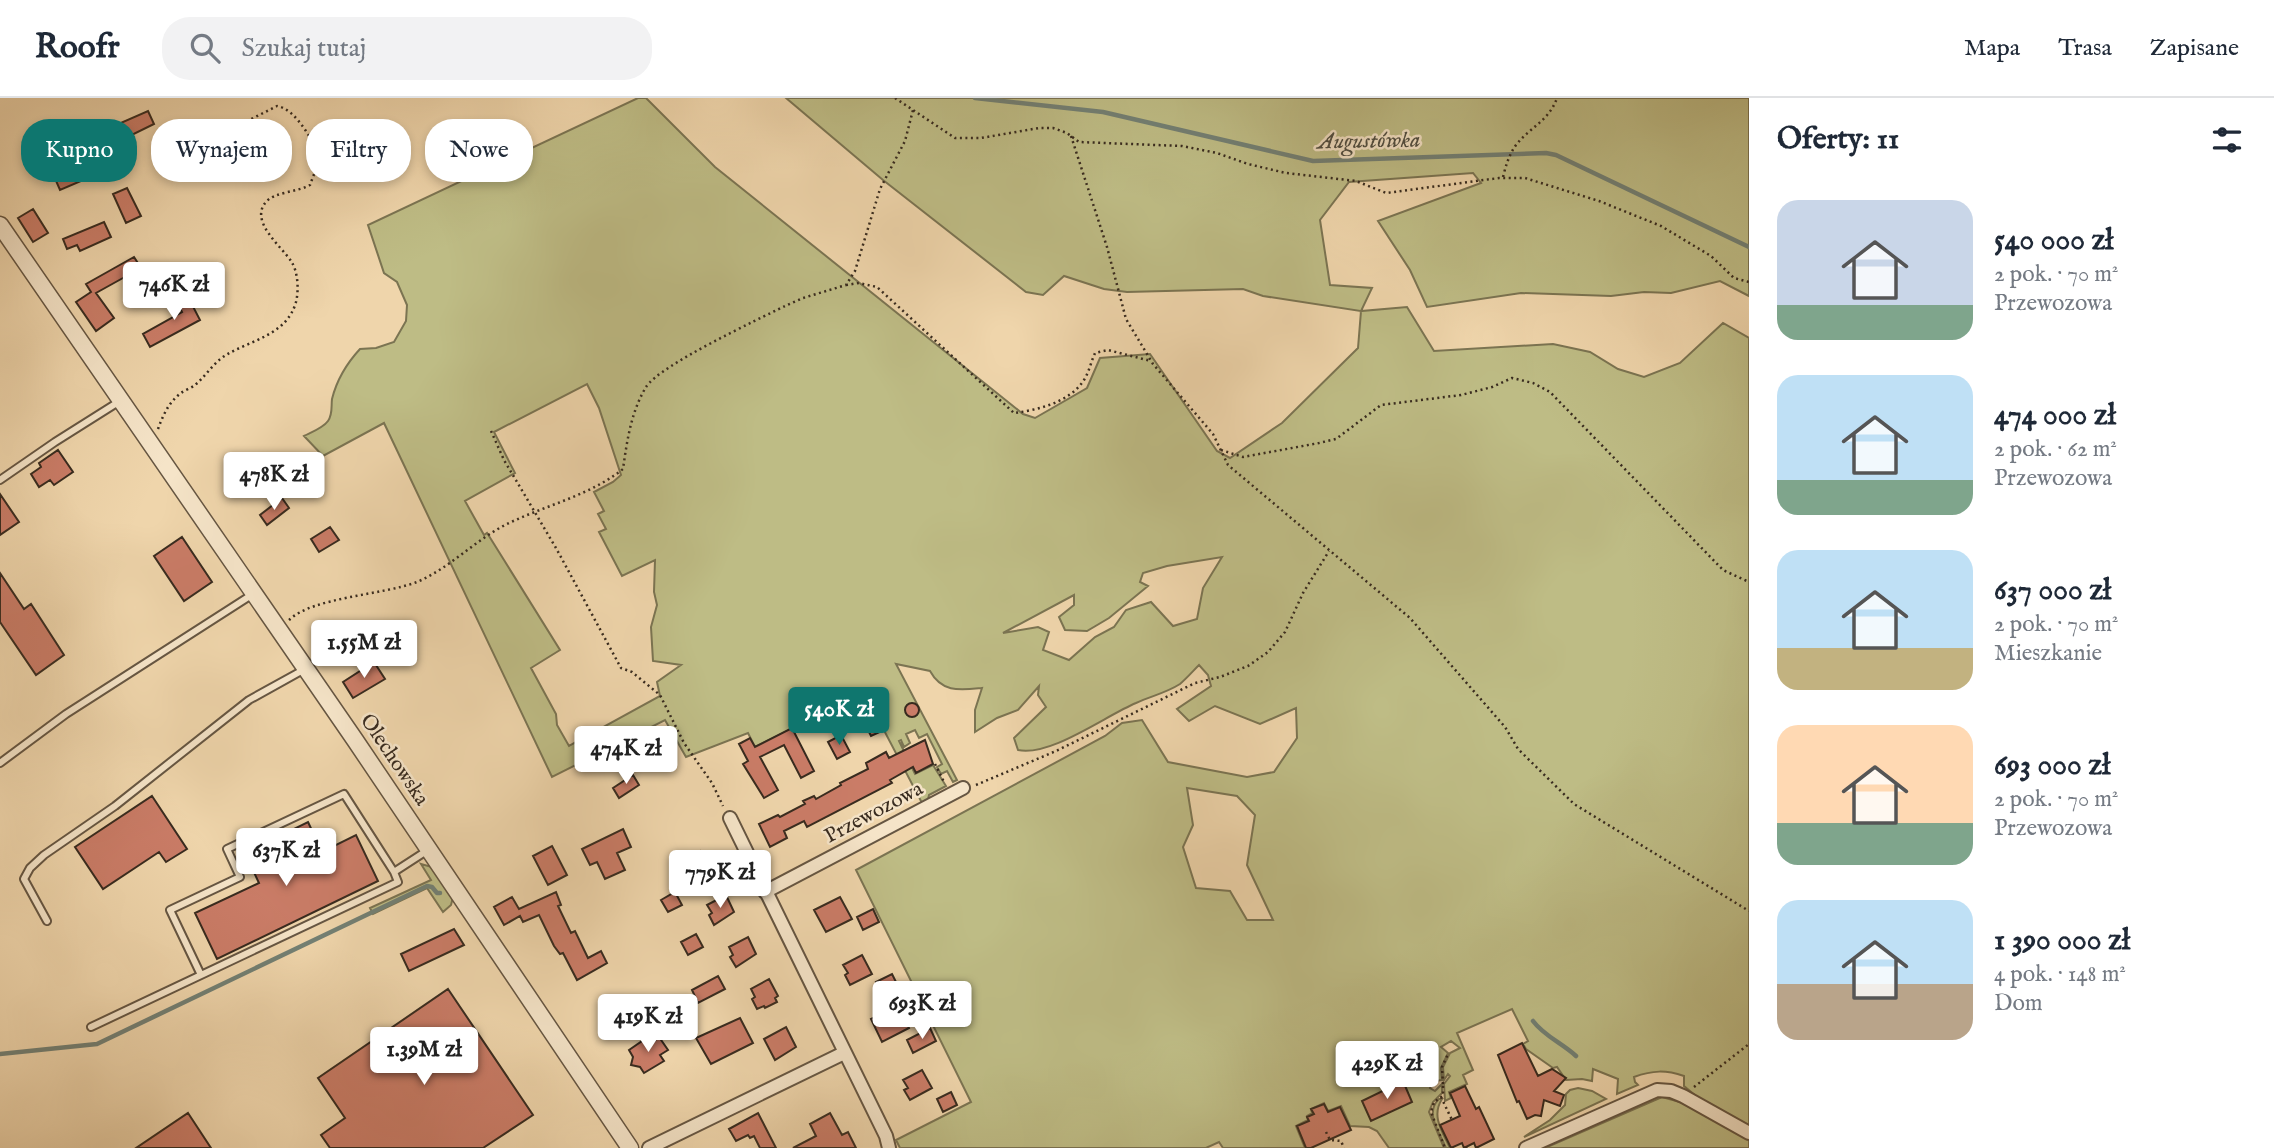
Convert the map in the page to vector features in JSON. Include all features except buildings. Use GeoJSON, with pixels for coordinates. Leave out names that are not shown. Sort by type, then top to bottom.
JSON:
{"type":"FeatureCollection","features":[{"type":"Feature","properties":{"kind":"street","name":"Olechowska"},"geometry":{"type":"LineString","coordinates":[[0,225],[306,668],[630,1148]]}},
{"type":"Feature","properties":{"kind":"street","name":"Przewozowa"},"geometry":{"type":"LineString","coordinates":[[765,892],[963,788]]}},
{"type":"Feature","properties":{"kind":"street"},"geometry":{"type":"LineString","coordinates":[[730,818],[888,1142]]}},
{"type":"Feature","properties":{"kind":"street"},"geometry":{"type":"LineString","coordinates":[[649,1148],[844,1053]]}},
{"type":"Feature","properties":{"kind":"street"},"geometry":{"type":"LineString","coordinates":[[1526,1148],[1657,1090],[1671,1091],[1683,1096],[1749,1133]]}},
{"type":"Feature","properties":{"kind":"lane"},"geometry":{"type":"LineString","coordinates":[[0,480],[121,400]]}},
{"type":"Feature","properties":{"kind":"lane"},"geometry":{"type":"LineString","coordinates":[[0,763],[66,714],[254,593]]}},
{"type":"Feature","properties":{"kind":"lane"},"geometry":{"type":"LineString","coordinates":[[47,921],[24,879],[30,868],[44,855],[115,806],[249,701],[306,668]]}},
{"type":"Feature","properties":{"kind":"lane"},"geometry":{"type":"LineString","coordinates":[[91,1027],[398,882],[344,794],[227,849],[240,877],[170,910],[201,975]]}},
{"type":"Feature","properties":{"kind":"lane"},"geometry":{"type":"LineString","coordinates":[[394,872],[429,850]]}},
{"type":"Feature","properties":{"kind":"path"},"geometry":{"type":"LineString","coordinates":[[895,98],[956,138],[981,138],[1053,128],[1079,142],[1182,146],[1286,173],[1356,181],[1386,193],[1503,178],[1525,178],[1544,182],[1661,226],[1711,256],[1734,278],[1749,282]]}},
{"type":"Feature","properties":{"kind":"path"},"geometry":{"type":"LineString","coordinates":[[1503,178],[1506,164],[1518,143],[1545,120],[1553,110],[1557,98]]}},
{"type":"Feature","properties":{"kind":"path"},"geometry":{"type":"LineString","coordinates":[[153,445],[165,411],[179,394],[194,386],[226,355],[274,333],[296,302],[297,273],[292,261],[262,222],[261,210],[267,200],[283,193],[298,192],[310,185],[320,158],[308,133],[285,108],[277,106],[251,119]]}},
{"type":"Feature","properties":{"kind":"path"},"geometry":{"type":"LineString","coordinates":[[846,285],[855,271],[880,189],[905,141],[913,110]]}},
{"type":"Feature","properties":{"kind":"path"},"geometry":{"type":"LineString","coordinates":[[1071,136],[1107,247],[1126,318],[1152,362],[1213,435],[1228,465],[1410,618],[1505,727],[1525,758],[1574,804],[1749,911]]}},
{"type":"Feature","properties":{"kind":"path"},"geometry":{"type":"LineString","coordinates":[[279,629],[305,609],[418,582],[506,525],[608,482],[623,469],[631,424],[647,385],[665,369],[794,302],[846,285],[859,283],[877,287],[1014,413],[1038,410],[1076,390],[1086,378],[1096,353],[1108,351],[1152,362]]}},
{"type":"Feature","properties":{"kind":"path"},"geometry":{"type":"LineString","coordinates":[[1221,450],[1243,457],[1336,439],[1381,405],[1461,395],[1492,387],[1512,378],[1532,383],[1550,392],[1723,570],[1749,582]]}},
{"type":"Feature","properties":{"kind":"path"},"geometry":{"type":"LineString","coordinates":[[491,432],[504,460],[536,512],[621,667],[632,672],[660,695],[684,743],[712,783],[730,818]]}},
{"type":"Feature","properties":{"kind":"path"},"geometry":{"type":"LineString","coordinates":[[963,788],[983,784],[1195,683],[1248,666],[1268,652],[1285,632],[1303,593],[1329,551]]}},
{"type":"Feature","properties":{"kind":"path"},"geometry":{"type":"LineString","coordinates":[[935,764],[950,794]]}},
{"type":"Feature","properties":{"kind":"path"},"geometry":{"type":"LineString","coordinates":[[1683,1096],[1749,1044]]}},
{"type":"Feature","properties":{"kind":"path"},"geometry":{"type":"LineString","coordinates":[[1448,1054],[1442,1067],[1441,1097],[1452,1120]]}},
{"type":"Feature","properties":{"kind":"path"},"geometry":{"type":"LineString","coordinates":[[1441,1097],[1434,1102],[1430,1112],[1445,1148]]}},
{"type":"Feature","properties":{"kind":"path"},"geometry":{"type":"LineString","coordinates":[[1326,1132],[1330,1140],[1341,1141],[1344,1148]]}},
{"type":"Feature","properties":{"kind":"shaded area"},"geometry":{"type":"Polygon","coordinates":[[[638,98],[646,98],[715,167],[1023,414],[1035,418],[1087,388],[1100,358],[1150,354],[1217,451],[1230,458],[1282,423],[1358,348],[1361,311],[1407,307],[1434,351],[1553,344],[1590,352],[1618,369],[1644,377],[1680,363],[1723,323],[1749,338],[1749,1129],[1702,1101],[1684,1086],[1684,1076],[1677,1074],[1653,1072],[1634,1077],[1638,1085],[1617,1094],[1618,1079],[1593,1069],[1592,1081],[1566,1080],[1557,1067],[1553,1068],[1526,1049],[1523,1044],[1528,1041],[1512,1009],[1457,1033],[1473,1070],[1463,1075],[1467,1084],[1449,1092],[1451,1098],[1445,1101],[1444,1084],[1450,1076],[1448,1074],[1444,1080],[1443,1067],[1450,1053],[1460,1048],[1451,1041],[1441,1047],[1448,1053],[1441,1068],[1442,1080],[1433,1081],[1430,1088],[1435,1091],[1442,1084],[1442,1093],[1433,1102],[1429,1112],[1444,1148],[1389,1148],[1377,1131],[1369,1127],[1350,1126],[1341,1106],[1328,1111],[1324,1103],[1311,1109],[1308,1120],[1296,1126],[1305,1148],[1223,1148],[1219,1142],[1206,1148],[900,1148],[896,1140],[971,1102],[856,870],[1105,736],[1122,723],[1142,720],[1168,762],[1247,777],[1274,772],[1297,738],[1296,708],[1260,724],[1215,706],[1189,721],[1177,709],[1211,686],[1208,675],[1199,665],[1175,687],[1123,709],[1061,742],[1031,751],[1018,750],[1014,738],[1046,707],[1038,695],[1039,686],[1018,710],[997,718],[975,732],[975,710],[982,688],[946,687],[930,671],[896,664],[957,780],[953,782],[947,771],[941,774],[937,767],[942,764],[927,734],[919,738],[915,730],[906,734],[910,743],[904,747],[901,740],[899,741],[915,774],[933,765],[946,786],[929,795],[928,800],[922,803],[864,692],[755,747],[748,733],[686,757],[665,720],[552,777],[384,423],[323,456],[304,436],[328,421],[337,385],[360,349],[376,348],[394,342],[406,321],[407,305],[397,282],[384,273],[368,225],[459,182],[533,182],[533,147],[638,98]],[[587,384],[494,432],[515,473],[465,501],[484,535],[487,533],[489,536],[560,650],[531,668],[556,714],[557,725],[569,746],[660,696],[657,682],[681,665],[653,661],[651,627],[657,605],[654,592],[655,560],[622,576],[599,532],[606,529],[598,514],[604,511],[594,492],[621,475],[599,408],[587,384]],[[1222,557],[1143,573],[1140,582],[1148,586],[1109,618],[1087,631],[1065,630],[1059,617],[1074,605],[1074,595],[1003,633],[1038,627],[1049,632],[1043,650],[1069,660],[1095,637],[1114,627],[1126,610],[1151,602],[1173,626],[1197,619],[1203,588],[1222,557]],[[1187,788],[1193,825],[1183,847],[1196,888],[1230,891],[1247,920],[1273,920],[1247,865],[1255,815],[1237,796],[1187,788]]]}},
{"type":"Feature","properties":{"kind":"shaded area"},"geometry":{"type":"Polygon","coordinates":[[[786,98],[1749,98],[1749,296],[1720,281],[1671,293],[1644,292],[1611,296],[1521,293],[1427,307],[1410,270],[1378,221],[1481,183],[1473,173],[1349,182],[1320,220],[1330,285],[1372,288],[1361,311],[1263,296],[1243,289],[1127,292],[1104,289],[1064,276],[1043,295],[1026,292],[883,180],[786,98]]]}},
{"type":"Feature","properties":{"kind":"shaded area"},"geometry":{"type":"Polygon","coordinates":[[[421,864],[432,867],[453,897],[451,905],[443,912],[427,888],[373,914],[370,908],[431,880],[421,864]]]}},
{"type":"Feature","properties":{"kind":"shaded area"},"geometry":{"type":"Polygon","coordinates":[[[1578,1088],[1592,1091],[1606,1099],[1524,1137],[1550,1120],[1565,1105],[1566,1094],[1578,1088]]]}},
{"type":"Feature","properties":{"kind":"shaded area"},"geometry":{"type":"Polygon","coordinates":[[[1662,1097],[1680,1102],[1749,1137],[1749,1148],[1545,1148],[1662,1097]]]}},
{"type":"Feature","properties":{"kind":"shaded area"},"geometry":{"type":"Polygon","coordinates":[[[1439,1099],[1442,1099],[1437,1111],[1439,1124],[1450,1148],[1446,1148],[1433,1117],[1433,1110],[1439,1099]]]}},
{"type":"Feature","properties":{"kind":"waterway","name":"Augustówka"},"geometry":{"type":"LineString","coordinates":[[975,98],[1103,112],[1313,161],[1546,153],[1556,155],[1749,247]]}},
{"type":"Feature","properties":{"kind":"waterway"},"geometry":{"type":"LineString","coordinates":[[0,1054],[97,1044],[427,886],[440,893]]}},
{"type":"Feature","properties":{"kind":"waterway"},"geometry":{"type":"LineString","coordinates":[[1533,1021],[1576,1056]]}}]}
